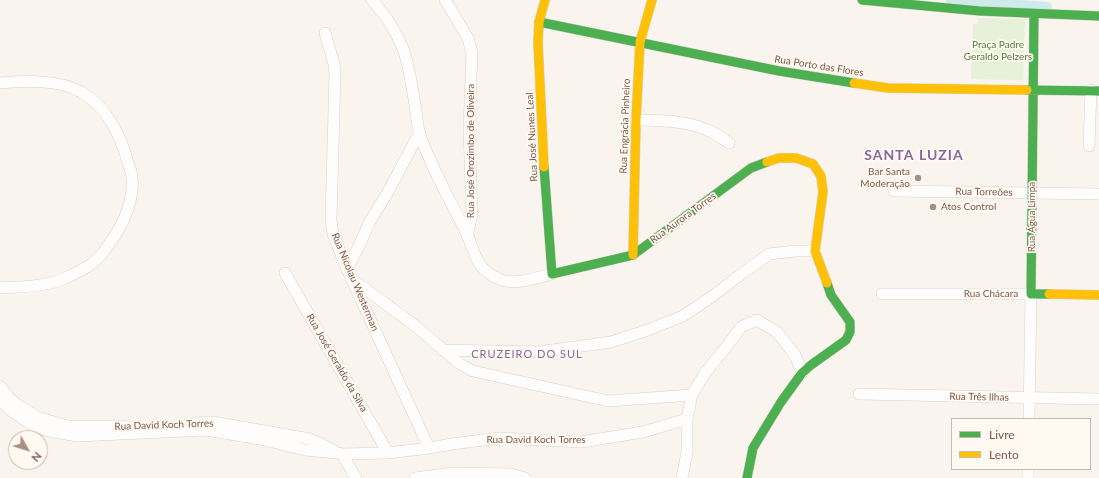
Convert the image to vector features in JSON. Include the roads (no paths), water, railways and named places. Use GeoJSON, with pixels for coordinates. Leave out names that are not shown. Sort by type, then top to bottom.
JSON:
{"type":"FeatureCollection","features":[{"type":"Feature","properties":{"kind":"street","name":"Rua Aurora Torres"},"geometry":{"type":"LineString","coordinates":[[372,0],[394,30],[404,49],[420,133],[433,168],[467,236],[478,263],[488,274],[500,280],[517,282],[633,254],[751,168],[780,158],[796,158],[813,164],[821,176],[823,192],[815,251],[831,295],[850,322],[850,332],[846,340],[802,373],[781,402],[753,448],[747,478]]}},
{"type":"Feature","properties":{"kind":"street","name":"Rua José Orozimbo de Oliveira"},"geometry":{"type":"LineString","coordinates":[[445,0],[468,38],[472,53],[469,128],[472,214],[467,236]]}},
{"type":"Feature","properties":{"kind":"street","name":"Rua José Nunes Leal"},"geometry":{"type":"LineString","coordinates":[[545,0],[539,22],[538,42],[545,180],[552,274]]}},
{"type":"Feature","properties":{"kind":"street","name":"Rua Engrácia Pinheiro"},"geometry":{"type":"LineString","coordinates":[[633,254],[636,120],[640,42],[652,0]]}},
{"type":"Feature","properties":{"kind":"street"},"geometry":{"type":"LineString","coordinates":[[862,0],[1034,14],[1099,16]]}},
{"type":"Feature","properties":{"kind":"street","name":"Rua Água Limpa"},"geometry":{"type":"LineString","coordinates":[[1029,418],[1034,14]]}},
{"type":"Feature","properties":{"kind":"street","name":"Rua Porto das Flores"},"geometry":{"type":"LineString","coordinates":[[539,22],[779,71],[888,88],[1095,90]]}},
{"type":"Feature","properties":{"kind":"street","name":"Rua Nicolau Westerman"},"geometry":{"type":"LineString","coordinates":[[325,33],[334,64],[335,74],[331,220],[333,234],[347,269],[429,448]]}},
{"type":"Feature","properties":{"kind":"street"},"geometry":{"type":"LineString","coordinates":[[0,83],[23,81],[60,84],[80,92],[97,104],[109,118],[124,150],[132,178],[131,200],[124,219],[105,249],[91,264],[79,272],[47,284],[0,287]]}},
{"type":"Feature","properties":{"kind":"street"},"geometry":{"type":"LineString","coordinates":[[1089,146],[1095,90]]}},
{"type":"Feature","properties":{"kind":"street"},"geometry":{"type":"LineString","coordinates":[[636,120],[694,124],[709,130],[729,143]]}},
{"type":"Feature","properties":{"kind":"street"},"geometry":{"type":"LineString","coordinates":[[347,269],[369,223],[388,192],[420,133]]}},
{"type":"Feature","properties":{"kind":"street","name":"Rua Torreões"},"geometry":{"type":"LineString","coordinates":[[894,191],[1099,194]]}},
{"type":"Feature","properties":{"kind":"street"},"geometry":{"type":"LineString","coordinates":[[442,350],[538,352],[611,342],[648,330],[683,316],[714,296],[740,274],[769,254],[795,251],[815,251]]}},
{"type":"Feature","properties":{"kind":"street","name":"Rua José Geraldo da Silva"},"geometry":{"type":"LineString","coordinates":[[285,273],[388,453]]}},
{"type":"Feature","properties":{"kind":"street"},"geometry":{"type":"LineString","coordinates":[[1031,279],[1034,286],[1042,294]]}},
{"type":"Feature","properties":{"kind":"street"},"geometry":{"type":"LineString","coordinates":[[352,280],[413,324],[460,364],[473,371],[608,401],[692,394]]}},
{"type":"Feature","properties":{"kind":"street","name":"Rua Chácara"},"geometry":{"type":"LineString","coordinates":[[882,294],[1099,295]]}},
{"type":"Feature","properties":{"kind":"street"},"geometry":{"type":"LineString","coordinates":[[682,478],[687,452],[687,419],[692,394],[705,373],[741,327],[757,320],[777,332],[795,355],[802,373]]}},
{"type":"Feature","properties":{"kind":"street","name":"Rua David Koch Torres"},"geometry":{"type":"LineString","coordinates":[[0,386],[9,398],[37,417],[67,426],[120,426],[213,422],[310,439],[339,454]]}},
{"type":"Feature","properties":{"kind":"street","name":"Rua Três Ilhas"},"geometry":{"type":"LineString","coordinates":[[859,394],[1099,400]]}},
{"type":"Feature","properties":{"kind":"street","name":"Rua David Koch Torres"},"geometry":{"type":"LineString","coordinates":[[0,400],[10,410],[36,426],[49,431],[78,436],[206,430],[260,439],[305,450],[339,454],[388,453],[499,438],[581,442],[643,432],[687,419]]}},
{"type":"Feature","properties":{"kind":"street"},"geometry":{"type":"LineString","coordinates":[[339,454],[356,478]]}},
{"type":"Feature","properties":{"kind":"street"},"geometry":{"type":"LineString","coordinates":[[416,478],[453,473],[511,474],[524,478]]}},
{"type":"Feature","properties":{"kind":"waterway"},"geometry":{"type":"LineString","coordinates":[[951,0],[1047,7]]}},
{"type":"Feature","properties":{"kind":"place","name":"Bar Santa Moderação"},"geometry":{"type":"Point","coordinates":[918,178]}},
{"type":"Feature","properties":{"kind":"place","name":"Atos Control"},"geometry":{"type":"Point","coordinates":[933,207]}},
{"type":"Feature","properties":{"kind":"district","name":"SANTA LUZIA"},"geometry":{"type":"Point","coordinates":[914,155]}},
{"type":"Feature","properties":{"kind":"district","name":"CRUZEIRO DO SUL"},"geometry":{"type":"Point","coordinates":[527,354]}},
{"type":"Feature","properties":{"kind":"park label","name":"Praça Padre Geraldo Pelzers"},"geometry":{"type":"Point","coordinates":[998,50]}}]}
